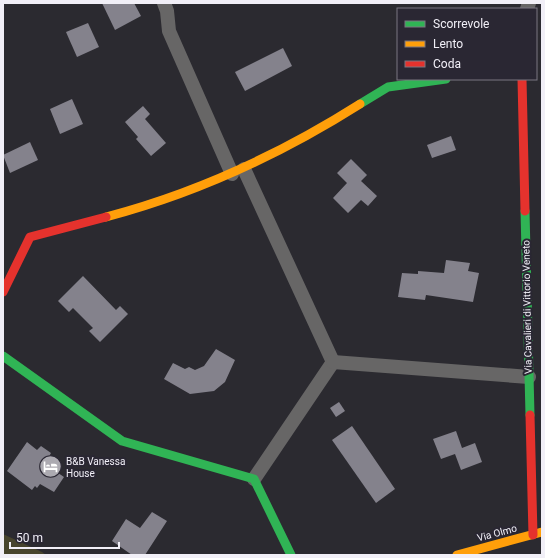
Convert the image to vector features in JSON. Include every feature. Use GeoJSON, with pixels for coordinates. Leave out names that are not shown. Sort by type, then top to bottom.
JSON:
{"type":"FeatureCollection","features":[{"type":"Feature","properties":{"kind":"street"},"geometry":{"type":"LineString","coordinates":[[164,3],[167,11],[169,31],[333,362]]}},
{"type":"Feature","properties":{"kind":"street"},"geometry":{"type":"LineString","coordinates":[[3,292],[30,237],[144,207],[238,171],[313,134],[388,87],[439,80]]}},
{"type":"Feature","properties":{"kind":"street","name":"Via Cavalieri di Vittorio Veneto"},"geometry":{"type":"LineString","coordinates":[[522,80],[529,377],[538,533]]}},
{"type":"Feature","properties":{"kind":"street"},"geometry":{"type":"LineString","coordinates":[[3,356],[122,441],[254,479],[291,555]]}},
{"type":"Feature","properties":{"kind":"street"},"geometry":{"type":"LineString","coordinates":[[333,362],[529,377]]}},
{"type":"Feature","properties":{"kind":"street"},"geometry":{"type":"LineString","coordinates":[[254,479],[333,362]]}},
{"type":"Feature","properties":{"kind":"street","name":"Via Olmo"},"geometry":{"type":"LineString","coordinates":[[457,555],[538,533]]}},
{"type":"Feature","properties":{"kind":"shaded area"},"geometry":{"type":"Polygon","coordinates":[[[3,534],[42,552],[46,555],[3,555],[3,534]]]}},
{"type":"Feature","properties":{"kind":"building"},"geometry":{"type":"Polygon","coordinates":[[[102,3],[134,3],[141,16],[115,30],[102,3]]]}},
{"type":"Feature","properties":{"kind":"building"},"geometry":{"type":"Polygon","coordinates":[[[88,23],[99,47],[77,57],[66,32],[88,23]]]}},
{"type":"Feature","properties":{"kind":"building"},"geometry":{"type":"Polygon","coordinates":[[[283,48],[292,66],[245,91],[235,72],[283,48]]]}},
{"type":"Feature","properties":{"kind":"building"},"geometry":{"type":"Polygon","coordinates":[[[72,99],[83,124],[60,134],[50,109],[72,99]]]}},
{"type":"Feature","properties":{"kind":"building"},"geometry":{"type":"Polygon","coordinates":[[[143,106],[150,114],[145,119],[166,143],[151,156],[136,139],[138,137],[125,122],[143,106]]]}},
{"type":"Feature","properties":{"kind":"building"},"geometry":{"type":"Polygon","coordinates":[[[451,136],[456,150],[432,158],[427,145],[451,136]]]}},
{"type":"Feature","properties":{"kind":"building"},"geometry":{"type":"Polygon","coordinates":[[[30,142],[38,160],[10,173],[3,155],[30,142]]]}},
{"type":"Feature","properties":{"kind":"building"},"geometry":{"type":"Polygon","coordinates":[[[351,159],[367,175],[361,181],[377,196],[368,206],[361,200],[348,213],[333,198],[347,183],[337,173],[351,159]]]}},
{"type":"Feature","properties":{"kind":"building"},"geometry":{"type":"Polygon","coordinates":[[[446,260],[470,263],[468,271],[479,273],[473,302],[426,295],[425,300],[398,297],[402,273],[418,274],[418,271],[444,273],[446,260]]]}},
{"type":"Feature","properties":{"kind":"building"},"geometry":{"type":"Polygon","coordinates":[[[83,276],[116,310],[120,306],[128,314],[100,342],[89,331],[93,328],[73,308],[69,312],[58,301],[83,276]]]}},
{"type":"Feature","properties":{"kind":"building"},"geometry":{"type":"Polygon","coordinates":[[[216,349],[235,360],[225,382],[214,391],[190,394],[164,379],[173,363],[185,369],[189,367],[195,370],[204,366],[216,349]]]}},
{"type":"Feature","properties":{"kind":"building"},"geometry":{"type":"Polygon","coordinates":[[[339,402],[345,411],[336,417],[330,408],[339,402]]]}},
{"type":"Feature","properties":{"kind":"building"},"geometry":{"type":"Polygon","coordinates":[[[352,426],[395,489],[376,503],[332,440],[352,426]]]}},
{"type":"Feature","properties":{"kind":"building"},"geometry":{"type":"Polygon","coordinates":[[[456,431],[462,448],[475,443],[482,462],[461,470],[455,454],[441,459],[433,439],[456,431]]]}},
{"type":"Feature","properties":{"kind":"building"},"geometry":{"type":"Polygon","coordinates":[[[27,442],[37,450],[41,446],[51,453],[45,464],[64,477],[54,492],[40,484],[37,488],[35,486],[32,490],[7,471],[27,442]]]}},
{"type":"Feature","properties":{"kind":"building"},"geometry":{"type":"Polygon","coordinates":[[[152,512],[167,521],[145,555],[132,555],[112,541],[126,519],[140,528],[152,512]]]}},
{"type":"Feature","properties":{"kind":"traffic: fast"},"geometry":{"type":"LineString","coordinates":[[360,104],[388,87],[439,80]]}},
{"type":"Feature","properties":{"kind":"traffic: fast"},"geometry":{"type":"LineString","coordinates":[[525,211],[530,415]]}},
{"type":"Feature","properties":{"kind":"traffic: fast"},"geometry":{"type":"LineString","coordinates":[[3,356],[122,441],[254,479],[291,555]]}},
{"type":"Feature","properties":{"kind":"traffic: slow"},"geometry":{"type":"LineString","coordinates":[[106,217],[173,196],[238,170],[300,139],[360,104]]}},
{"type":"Feature","properties":{"kind":"traffic: slow"},"geometry":{"type":"LineString","coordinates":[[457,555],[542,532]]}},
{"type":"Feature","properties":{"kind":"traffic: jam"},"geometry":{"type":"LineString","coordinates":[[522,80],[525,211]]}},
{"type":"Feature","properties":{"kind":"traffic: jam"},"geometry":{"type":"LineString","coordinates":[[3,292],[30,237],[106,217]]}},
{"type":"Feature","properties":{"kind":"traffic: jam"},"geometry":{"type":"LineString","coordinates":[[530,415],[533,535]]}},
{"type":"Feature","properties":{"kind":"place","name":"B&B Vanessa House"},"geometry":{"type":"Point","coordinates":[50,467]}}]}
